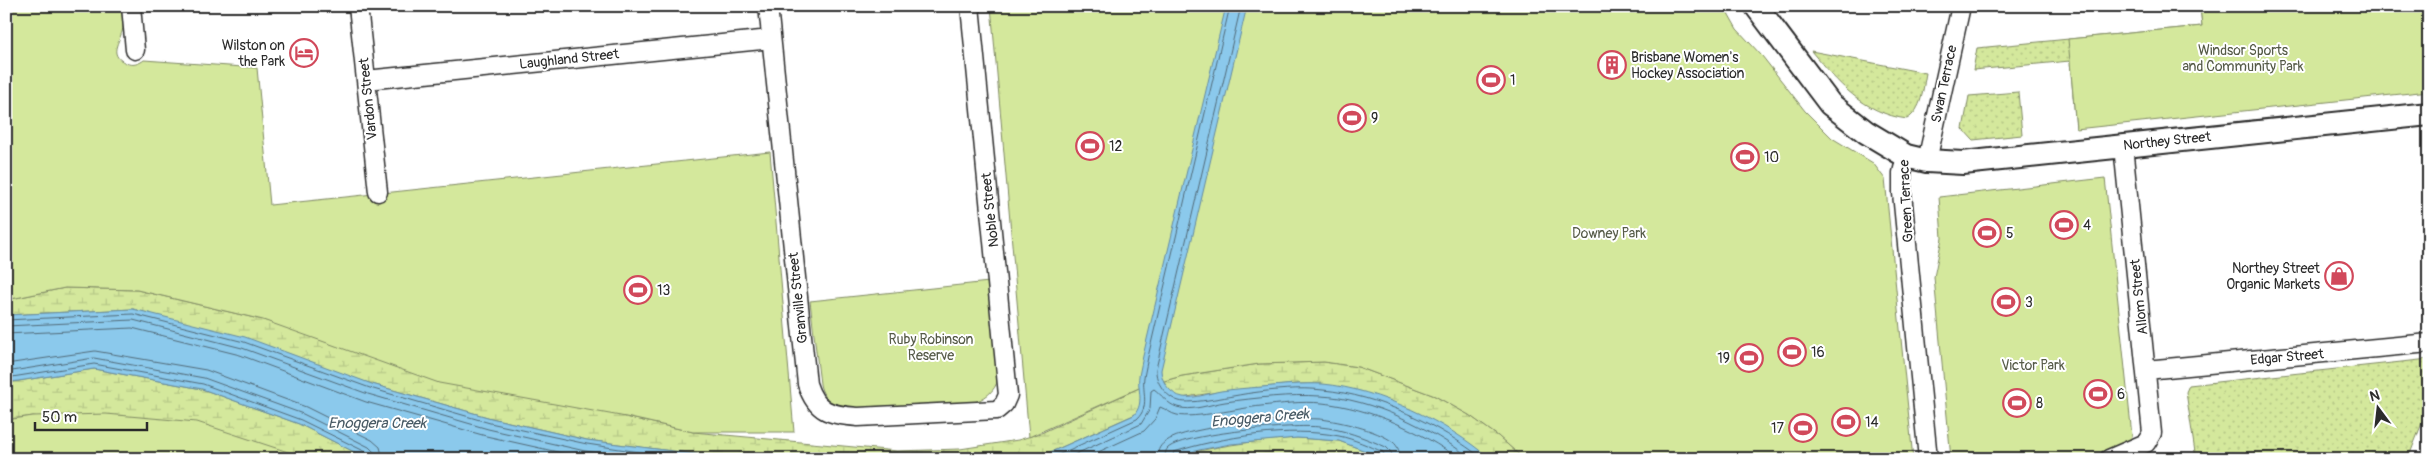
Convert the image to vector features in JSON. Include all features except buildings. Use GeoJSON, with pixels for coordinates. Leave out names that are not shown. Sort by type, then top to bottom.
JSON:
{"type":"FeatureCollection","features":[{"type":"Feature","properties":{"kind":"street"},"geometry":{"type":"LineString","coordinates":[[131,6],[135,50]]}},
{"type":"Feature","properties":{"kind":"street","name":"Vardon Street"},"geometry":{"type":"LineString","coordinates":[[358,6],[378,192]]}},
{"type":"Feature","properties":{"kind":"street","name":"Granville Street"},"geometry":{"type":"LineString","coordinates":[[768,6],[807,384],[816,404],[829,413],[858,417],[998,410]]}},
{"type":"Feature","properties":{"kind":"street","name":"Noble Street"},"geometry":{"type":"LineString","coordinates":[[970,6],[1008,382],[1008,395],[1004,404],[998,410]]}},
{"type":"Feature","properties":{"kind":"street","name":"Green Terrace"},"geometry":{"type":"LineString","coordinates":[[1756,6],[1830,104],[1866,132],[1917,159],[1902,173],[1902,193],[1928,459]]}},
{"type":"Feature","properties":{"kind":"street","name":"Swan Terrace"},"geometry":{"type":"LineString","coordinates":[[1917,159],[1961,6]]}},
{"type":"Feature","properties":{"kind":"street","name":"Laughland Street"},"geometry":{"type":"LineString","coordinates":[[366,80],[771,39]]}},
{"type":"Feature","properties":{"kind":"street","name":"Northey Street"},"geometry":{"type":"LineString","coordinates":[[1917,159],[1963,163],[2429,114]]}},
{"type":"Feature","properties":{"kind":"street","name":"Allom Street"},"geometry":{"type":"LineString","coordinates":[[2109,459],[2143,446],[2149,441],[2152,433],[2124,146]]}},
{"type":"Feature","properties":{"kind":"street","name":"Edgar Street"},"geometry":{"type":"LineString","coordinates":[[2146,370],[2429,343]]}},
{"type":"Feature","properties":{"kind":"green space"},"geometry":{"type":"Polygon","coordinates":[[[6,6],[121,6],[123,26],[116,51],[120,59],[126,63],[135,64],[144,60],[257,68],[270,205],[770,152],[794,432],[693,432],[626,417],[439,383],[263,320],[137,290],[65,288],[6,300],[6,6]]]}},
{"type":"Feature","properties":{"kind":"green space","name":"Downey Park"},"geometry":{"type":"Polygon","coordinates":[[[991,6],[1724,6],[1737,29],[1762,56],[1805,111],[1832,138],[1873,163],[1885,179],[1913,459],[1524,459],[1498,436],[1469,415],[1435,396],[1358,367],[1324,362],[1259,364],[1182,376],[1139,388],[1029,437],[991,6]]]}},
{"type":"Feature","properties":{"kind":"green space"},"geometry":{"type":"Polygon","coordinates":[[[2200,6],[2221,16],[2076,129],[2070,61],[1973,70],[1977,48],[2202,26],[2200,6]]]}},
{"type":"Feature","properties":{"kind":"green space","name":"Windsor Sports and Community Park"},"geometry":{"type":"Polygon","coordinates":[[[2200,6],[2429,6],[2429,91],[2076,129],[2068,39],[2202,26],[2200,6]]]}},
{"type":"Feature","properties":{"kind":"green space"},"geometry":{"type":"Polygon","coordinates":[[[1811,51],[1926,73],[1919,105],[1907,119],[1891,116],[1877,110],[1853,95],[1811,51]]]}},
{"type":"Feature","properties":{"kind":"green space"},"geometry":{"type":"Polygon","coordinates":[[[2018,92],[2022,135],[1973,140],[1963,129],[1969,96],[2018,92]]]}},
{"type":"Feature","properties":{"kind":"green space","name":"Victor Park"},"geometry":{"type":"Polygon","coordinates":[[[2105,178],[2132,436],[2127,446],[2093,459],[1951,459],[1934,277],[1942,238],[1939,197],[2105,178]]]}},
{"type":"Feature","properties":{"kind":"green space","name":"Ruby Robinson Reserve"},"geometry":{"type":"Polygon","coordinates":[[[989,282],[998,379],[992,391],[985,397],[972,403],[851,410],[831,402],[824,395],[820,384],[810,301],[989,282]]]}},
{"type":"Feature","properties":{"kind":"green space"},"geometry":{"type":"Polygon","coordinates":[[[65,288],[137,290],[263,320],[626,417],[693,432],[897,451],[960,449],[1018,440],[1041,433],[1139,388],[1182,376],[1259,364],[1324,362],[1358,367],[1435,396],[1469,415],[1498,436],[1524,459],[1490,459],[1484,453],[1322,384],[1296,384],[1224,391],[1187,397],[1147,409],[1035,459],[734,459],[587,440],[491,418],[372,384],[133,309],[6,315],[6,300],[65,288]]]}},
{"type":"Feature","properties":{"kind":"green space"},"geometry":{"type":"Polygon","coordinates":[[[2429,359],[2429,405],[2408,459],[2196,459],[2186,392],[2189,385],[2429,359]]]}},
{"type":"Feature","properties":{"kind":"green space"},"geometry":{"type":"Polygon","coordinates":[[[94,369],[202,389],[299,424],[368,459],[301,459],[294,454],[33,416],[6,420],[6,383],[94,369]]]}},
{"type":"Feature","properties":{"kind":"green space"},"geometry":{"type":"Polygon","coordinates":[[[106,414],[197,422],[294,454],[301,459],[6,459],[6,420],[33,416],[106,414]]]}},
{"type":"Feature","properties":{"kind":"green space"},"geometry":{"type":"Polygon","coordinates":[[[1297,438],[1339,441],[1387,459],[1168,459],[1232,445],[1297,438]]]}},
{"type":"Feature","properties":{"kind":"water","name":"Enoggera Creek"},"geometry":{"type":"Polygon","coordinates":[[[1226,6],[1247,6],[1161,370],[1165,383],[1174,394],[1183,397],[1197,397],[1216,392],[1292,384],[1323,384],[1344,387],[1389,400],[1411,409],[1454,432],[1490,459],[1387,459],[1339,441],[1297,438],[1231,444],[1199,450],[1168,459],[1035,459],[1134,415],[1137,410],[1140,401],[1139,376],[1143,356],[1226,6]]]}},
{"type":"Feature","properties":{"kind":"water","name":"Enoggera Creek"},"geometry":{"type":"Polygon","coordinates":[[[133,309],[245,337],[372,384],[491,418],[587,440],[734,459],[368,459],[299,424],[202,389],[94,369],[6,383],[6,315],[133,309]]]}},
{"type":"Feature","properties":{"kind":"place","name":"Wilston on the Park"},"geometry":{"type":"Point","coordinates":[304,53]}},
{"type":"Feature","properties":{"kind":"place","name":"Brisbane Women's Hockey Association"},"geometry":{"type":"Point","coordinates":[1612,65]}},
{"type":"Feature","properties":{"kind":"place","name":"1"},"geometry":{"type":"Point","coordinates":[1491,80]}},
{"type":"Feature","properties":{"kind":"place","name":"9"},"geometry":{"type":"Point","coordinates":[1352,118]}},
{"type":"Feature","properties":{"kind":"place","name":"12"},"geometry":{"type":"Point","coordinates":[1090,146]}},
{"type":"Feature","properties":{"kind":"place","name":"10"},"geometry":{"type":"Point","coordinates":[1745,157]}},
{"type":"Feature","properties":{"kind":"place","name":"4"},"geometry":{"type":"Point","coordinates":[2064,225]}},
{"type":"Feature","properties":{"kind":"place","name":"5"},"geometry":{"type":"Point","coordinates":[1987,233]}},
{"type":"Feature","properties":{"kind":"place","name":"Northey Street Organic Markets"},"geometry":{"type":"Point","coordinates":[2339,276]}},
{"type":"Feature","properties":{"kind":"place","name":"13"},"geometry":{"type":"Point","coordinates":[638,290]}},
{"type":"Feature","properties":{"kind":"place","name":"3"},"geometry":{"type":"Point","coordinates":[2006,302]}},
{"type":"Feature","properties":{"kind":"place","name":"16"},"geometry":{"type":"Point","coordinates":[1792,352]}},
{"type":"Feature","properties":{"kind":"place","name":"19"},"geometry":{"type":"Point","coordinates":[1749,358]}},
{"type":"Feature","properties":{"kind":"place","name":"6"},"geometry":{"type":"Point","coordinates":[2098,394]}},
{"type":"Feature","properties":{"kind":"place","name":"8"},"geometry":{"type":"Point","coordinates":[2017,403]}},
{"type":"Feature","properties":{"kind":"place","name":"14"},"geometry":{"type":"Point","coordinates":[1846,422]}},
{"type":"Feature","properties":{"kind":"place","name":"17"},"geometry":{"type":"Point","coordinates":[1803,428]}}]}
